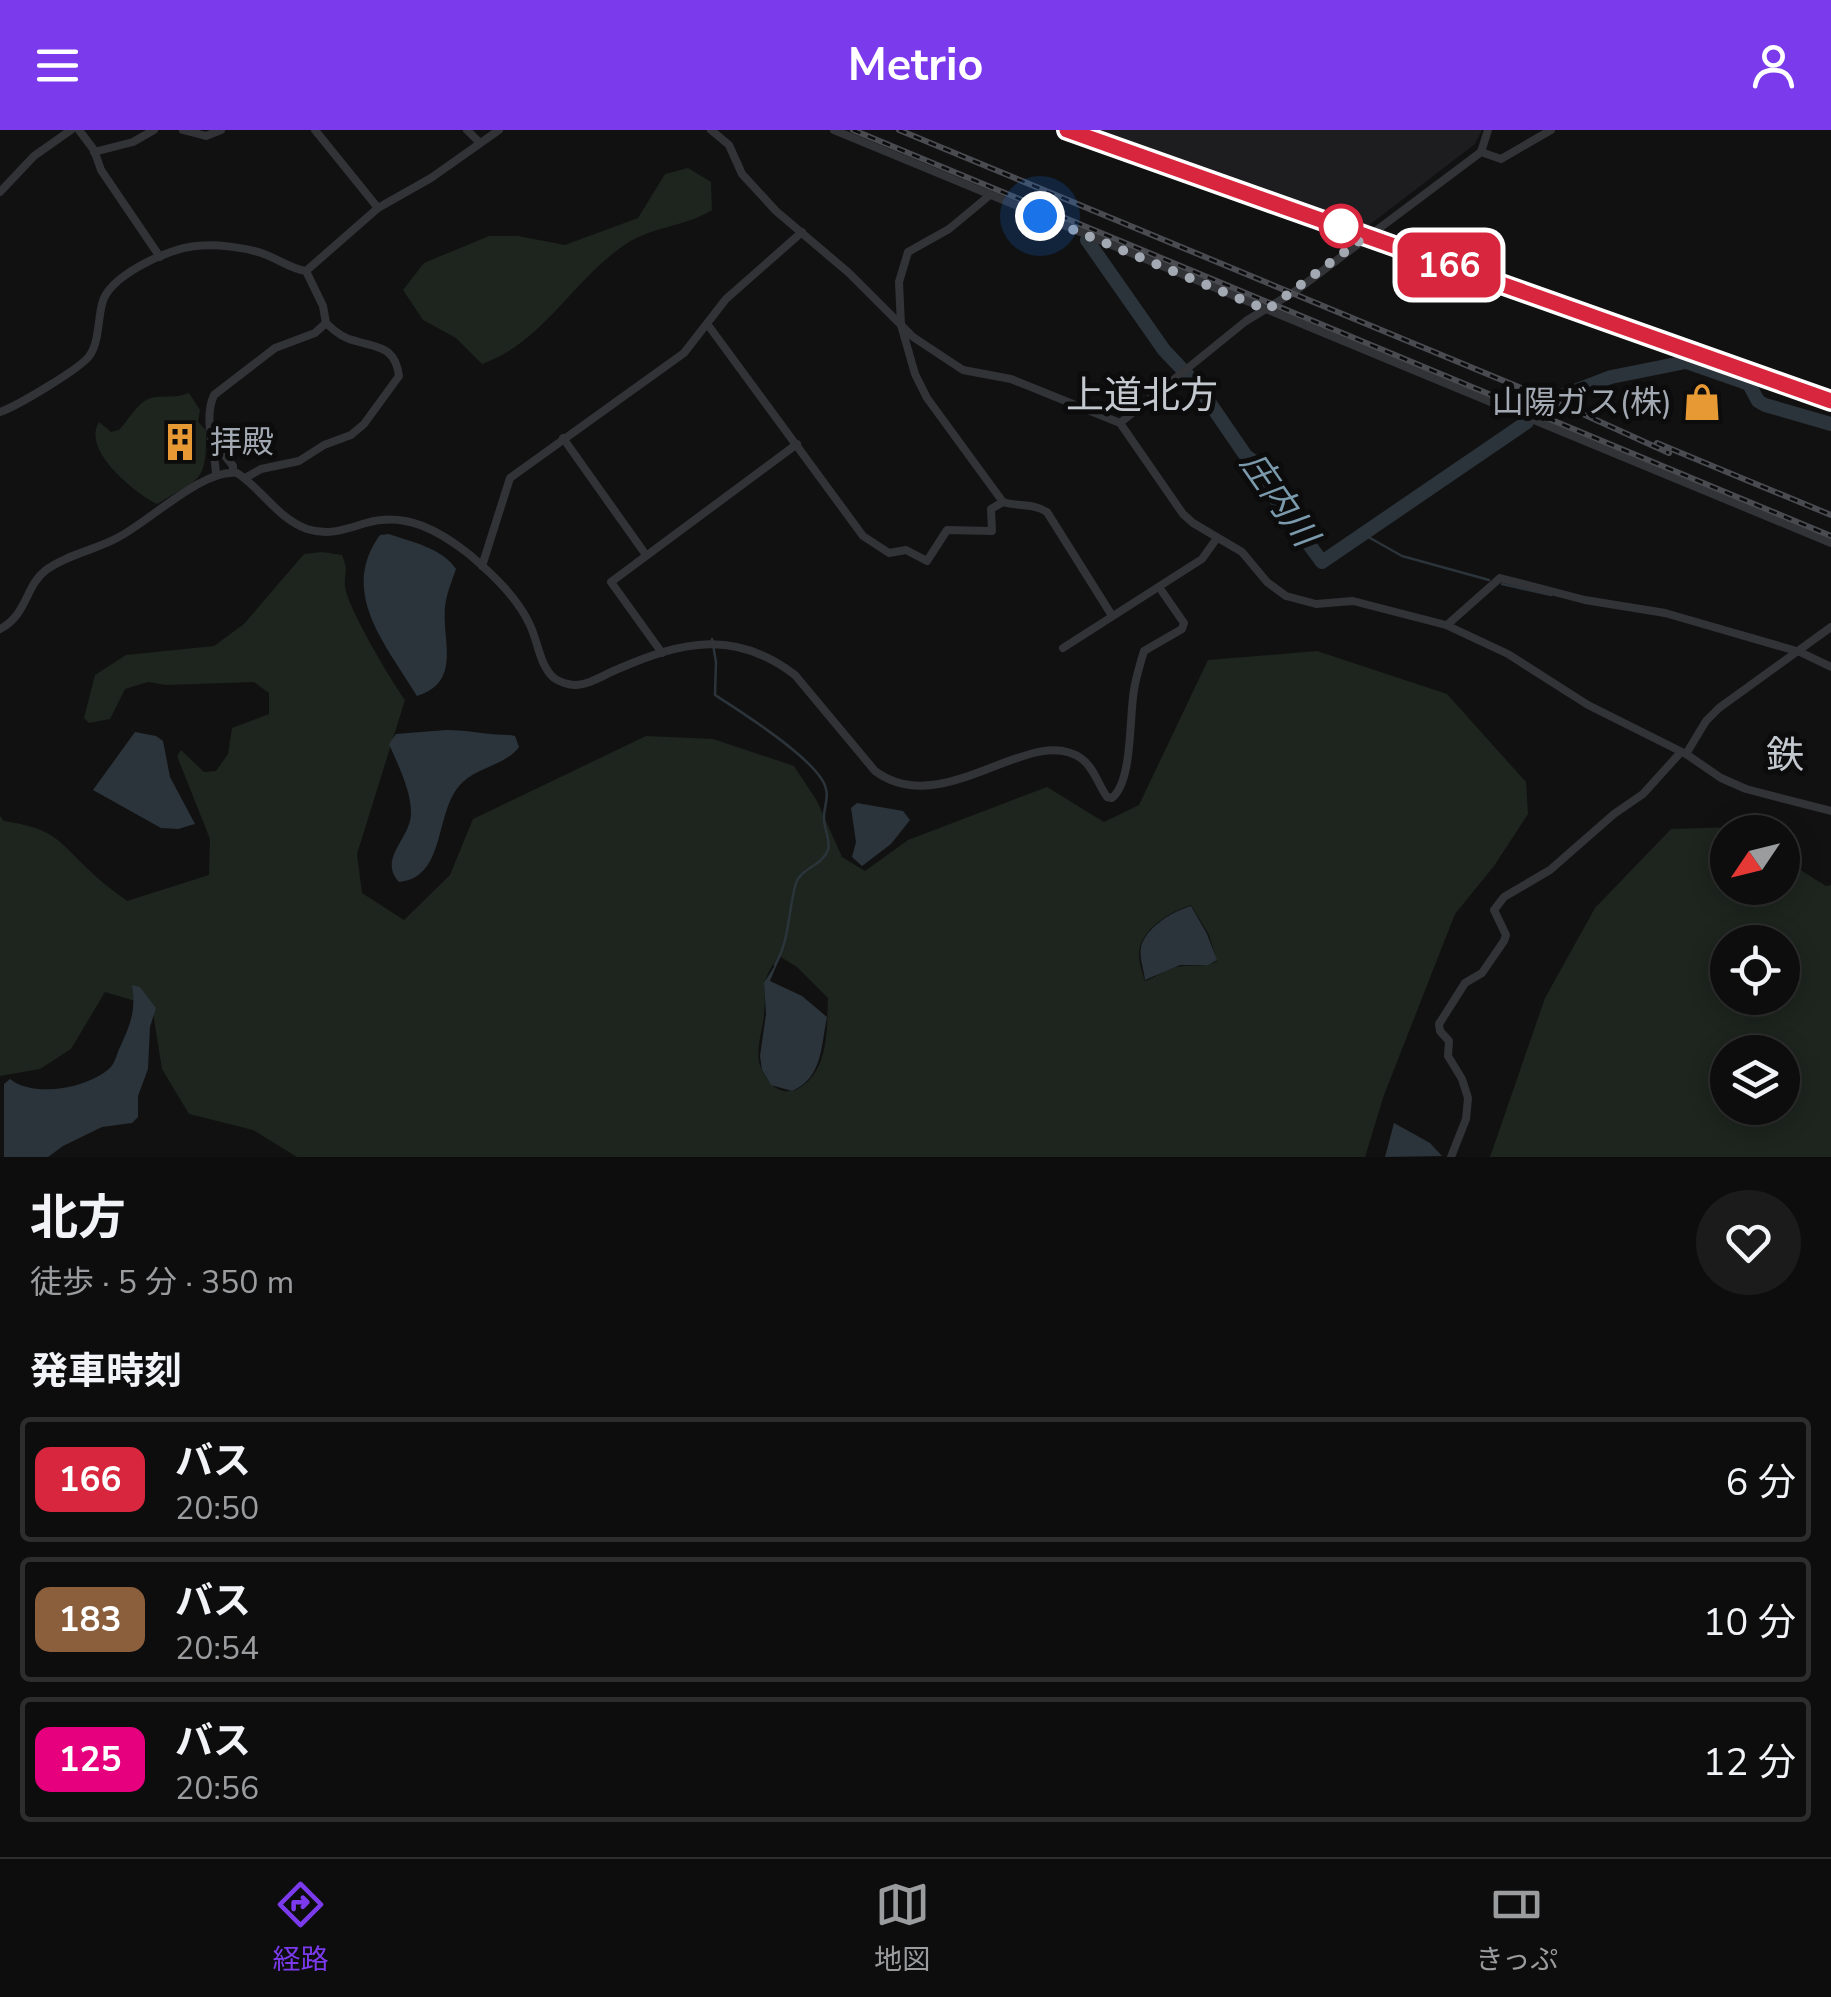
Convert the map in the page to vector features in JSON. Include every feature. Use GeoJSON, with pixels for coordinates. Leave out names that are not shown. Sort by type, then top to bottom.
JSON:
{"type":"FeatureCollection","features":[{"type":"Feature","properties":{"kind":"highway"},"geometry":{"type":"LineString","coordinates":[[1067,130],[1831,401]]}},
{"type":"Feature","properties":{"kind":"street"},"geometry":{"type":"LineString","coordinates":[[0,192],[34,156],[71,130]]}},
{"type":"Feature","properties":{"kind":"street"},"geometry":{"type":"LineString","coordinates":[[78,130],[94,152],[100,170],[160,257]]}},
{"type":"Feature","properties":{"kind":"street"},"geometry":{"type":"LineString","coordinates":[[94,152],[133,142],[154,130]]}},
{"type":"Feature","properties":{"kind":"street"},"geometry":{"type":"LineString","coordinates":[[183,130],[206,136],[221,130]]}},
{"type":"Feature","properties":{"kind":"street"},"geometry":{"type":"LineString","coordinates":[[315,130],[378,208]]}},
{"type":"Feature","properties":{"kind":"street"},"geometry":{"type":"LineString","coordinates":[[467,130],[479,142]]}},
{"type":"Feature","properties":{"kind":"street"},"geometry":{"type":"LineString","coordinates":[[306,271],[378,208],[431,178],[499,130]]}},
{"type":"Feature","properties":{"kind":"street"},"geometry":{"type":"LineString","coordinates":[[711,130],[729,145],[742,174],[901,325],[963,370],[1010,379],[1120,423],[1184,514],[1242,552],[1267,582],[1286,596],[1316,604],[1353,601],[1446,626],[1508,654],[1588,705],[1684,753],[1735,785],[1831,811]]}},
{"type":"Feature","properties":{"kind":"street"},"geometry":{"type":"LineString","coordinates":[[834,130],[1831,543]]}},
{"type":"Feature","properties":{"kind":"street"},"geometry":{"type":"LineString","coordinates":[[1120,423],[1246,322],[1482,152],[1488,130]]}},
{"type":"Feature","properties":{"kind":"street"},"geometry":{"type":"LineString","coordinates":[[1482,152],[1501,159],[1551,130]]}},
{"type":"Feature","properties":{"kind":"street"},"geometry":{"type":"LineString","coordinates":[[990,194],[948,229],[908,252],[902,263],[901,325],[907,354],[927,398],[1003,502],[1020,508],[1039,507],[1047,512],[1111,614]]}},
{"type":"Feature","properties":{"kind":"street"},"geometry":{"type":"LineString","coordinates":[[482,566],[506,484],[528,463],[684,353],[726,299],[802,232]]}},
{"type":"Feature","properties":{"kind":"street"},"geometry":{"type":"LineString","coordinates":[[0,412],[15,407],[91,354],[101,306],[112,284],[186,247],[221,246],[260,252],[306,271],[323,306],[326,324],[355,342],[373,343],[385,350],[398,368],[396,384],[351,435],[324,445],[299,461],[261,469],[246,478]]}},
{"type":"Feature","properties":{"kind":"street"},"geometry":{"type":"LineString","coordinates":[[216,474],[210,402],[214,395],[274,348],[315,333],[326,324]]}},
{"type":"Feature","properties":{"kind":"street"},"geometry":{"type":"LineString","coordinates":[[708,325],[863,536],[888,554],[906,550],[927,561],[946,530],[992,531],[991,509],[1003,502]]}},
{"type":"Feature","properties":{"kind":"street"},"geometry":{"type":"LineString","coordinates":[[211,438],[233,466],[233,472]]}},
{"type":"Feature","properties":{"kind":"street"},"geometry":{"type":"LineString","coordinates":[[563,438],[646,556]]}},
{"type":"Feature","properties":{"kind":"street"},"geometry":{"type":"LineString","coordinates":[[662,653],[611,582],[796,444]]}},
{"type":"Feature","properties":{"kind":"street"},"geometry":{"type":"LineString","coordinates":[[0,630],[20,613],[42,572],[134,530],[216,474],[233,472],[246,478],[285,517],[308,529],[338,532],[368,522],[405,519],[448,540],[504,587],[527,619],[544,665],[561,682],[587,683],[686,645],[718,642],[739,646],[781,664],[808,688],[875,771],[892,783],[939,784],[1050,750],[1085,760],[1107,797],[1112,798],[1119,792],[1123,777],[1133,696],[1144,651],[1184,623],[1160,587]]}},
{"type":"Feature","properties":{"kind":"street"},"geometry":{"type":"LineString","coordinates":[[1062,648],[1202,559],[1217,538]]}},
{"type":"Feature","properties":{"kind":"street"},"geometry":{"type":"LineString","coordinates":[[1446,626],[1500,578],[1586,600],[1664,613],[1800,652],[1831,668]]}},
{"type":"Feature","properties":{"kind":"street"},"geometry":{"type":"LineString","coordinates":[[1451,1157],[1466,1119],[1468,1098],[1448,1056],[1450,1041],[1440,1031],[1440,1024],[1464,983],[1482,972],[1504,941],[1506,935],[1495,916],[1496,905],[1504,896],[1540,878],[1635,800],[1684,753],[1719,708],[1831,627]]}},
{"type":"Feature","properties":{"kind":"street"},"geometry":{"type":"LineString","coordinates":[[1820,808],[1831,798]]}},
{"type":"Feature","properties":{"kind":"shaded area"},"geometry":{"type":"Polygon","coordinates":[[[1093,130],[1482,130],[1475,144],[1368,226],[1093,130]]]}},
{"type":"Feature","properties":{"kind":"shaded area"},"geometry":{"type":"Polygon","coordinates":[[[688,168],[711,182],[712,210],[626,244],[523,341],[482,364],[456,338],[423,320],[403,290],[424,263],[489,236],[518,236],[565,245],[638,218],[665,174],[688,168]]]}},
{"type":"Feature","properties":{"kind":"shaded area"},"geometry":{"type":"Polygon","coordinates":[[[189,393],[200,410],[198,422],[206,430],[205,460],[192,483],[157,504],[113,469],[97,445],[95,433],[99,422],[111,432],[119,430],[139,405],[150,399],[189,393]]]}},
{"type":"Feature","properties":{"kind":"shaded area"},"geometry":{"type":"Polygon","coordinates":[[[389,534],[435,551],[456,569],[445,607],[445,671],[431,690],[417,696],[381,638],[365,598],[368,556],[380,535],[389,534]]]}},
{"type":"Feature","properties":{"kind":"shaded area"},"geometry":{"type":"Polygon","coordinates":[[[304,554],[342,555],[347,596],[405,700],[357,854],[362,893],[404,920],[450,875],[473,819],[646,736],[713,739],[794,766],[817,801],[842,857],[865,871],[908,840],[1047,787],[1104,822],[1139,805],[1208,660],[1317,651],[1447,694],[1526,782],[1528,814],[1494,866],[1455,914],[1384,1095],[1365,1157],[297,1157],[253,1130],[189,1114],[162,1069],[152,1006],[105,992],[71,1049],[40,1069],[0,1076],[0,816],[4,821],[53,837],[127,901],[209,875],[210,839],[177,756],[181,750],[204,772],[216,771],[228,754],[232,728],[269,714],[269,693],[254,682],[148,682],[125,689],[110,719],[89,723],[84,718],[95,675],[126,655],[214,646],[244,624],[304,554]],[[1191,905],[1160,921],[1147,933],[1139,956],[1145,981],[1176,967],[1217,961],[1209,935],[1191,905]],[[779,956],[766,978],[758,1055],[768,1080],[784,1091],[793,1091],[809,1081],[821,1060],[828,998],[797,967],[779,956]]]}},
{"type":"Feature","properties":{"kind":"shaded area"},"geometry":{"type":"Polygon","coordinates":[[[446,730],[515,736],[519,747],[459,786],[425,869],[414,878],[399,882],[393,874],[393,857],[409,824],[411,806],[389,744],[396,734],[446,730]]]}},
{"type":"Feature","properties":{"kind":"shaded area"},"geometry":{"type":"Polygon","coordinates":[[[135,732],[163,741],[170,777],[195,824],[161,828],[93,790],[135,732]]]}},
{"type":"Feature","properties":{"kind":"shaded area"},"geometry":{"type":"Polygon","coordinates":[[[857,803],[903,811],[910,820],[891,844],[862,866],[852,857],[856,842],[851,808],[857,803]]]}},
{"type":"Feature","properties":{"kind":"shaded area"},"geometry":{"type":"Polygon","coordinates":[[[1710,828],[1710,905],[1800,905],[1800,870],[1826,886],[1831,885],[1831,1157],[1490,1157],[1545,998],[1595,908],[1671,829],[1710,828]]]}},
{"type":"Feature","properties":{"kind":"shaded area"},"geometry":{"type":"Polygon","coordinates":[[[1191,906],[1217,960],[1208,965],[1180,965],[1145,980],[1141,947],[1148,933],[1161,921],[1191,906]]]}},
{"type":"Feature","properties":{"kind":"shaded area"},"geometry":{"type":"Polygon","coordinates":[[[780,957],[770,981],[802,996],[827,1017],[815,1069],[810,1078],[792,1091],[771,1085],[762,1070],[760,1056],[766,1014],[764,983],[780,957]]]}},
{"type":"Feature","properties":{"kind":"shaded area"},"geometry":{"type":"Polygon","coordinates":[[[132,985],[140,987],[156,1008],[150,1027],[148,1069],[138,1096],[138,1117],[132,1123],[102,1127],[48,1157],[4,1157],[4,1084],[10,1079],[32,1088],[60,1088],[101,1075],[114,1062],[128,1030],[132,985]]]}},
{"type":"Feature","properties":{"kind":"shaded area"},"geometry":{"type":"Polygon","coordinates":[[[1394,1123],[1430,1143],[1442,1156],[1385,1157],[1394,1123]]]}},
{"type":"Feature","properties":{"kind":"waterway","name":"庄内川"},"geometry":{"type":"LineString","coordinates":[[1087,240],[1164,350],[1198,386],[1246,456],[1258,464],[1268,478],[1272,494],[1322,562],[1527,422]]}},
{"type":"Feature","properties":{"kind":"waterway","name":"庄内川"},"geometry":{"type":"LineString","coordinates":[[1564,395],[1611,377],[1686,362],[1749,384],[1758,401],[1765,405],[1831,424]]}},
{"type":"Feature","properties":{"kind":"waterway","name":"庄内川"},"geometry":{"type":"LineString","coordinates":[[1542,409],[1552,404]]}},
{"type":"Feature","properties":{"kind":"waterway"},"geometry":{"type":"LineString","coordinates":[[1363,534],[1402,556],[1489,580]]}},
{"type":"Feature","properties":{"kind":"waterway"},"geometry":{"type":"LineString","coordinates":[[1502,584],[1551,595]]}},
{"type":"Feature","properties":{"kind":"waterway"},"geometry":{"type":"LineString","coordinates":[[712,639],[715,695],[795,752],[821,778],[826,789],[828,850],[796,883],[786,935],[775,965]]}},
{"type":"Feature","properties":{"kind":"railway"},"geometry":{"type":"LineString","coordinates":[[853,130],[1831,536]]}},
{"type":"Feature","properties":{"kind":"railway"},"geometry":{"type":"LineString","coordinates":[[899,130],[1669,453]]}},
{"type":"Feature","properties":{"kind":"railway"},"geometry":{"type":"LineString","coordinates":[[1657,443],[1831,515]]}},
{"type":"Feature","properties":{"kind":"bus line","name":"166"},"geometry":{"type":"LineString","coordinates":[[1067,130],[1831,401]]}},
{"type":"Feature","properties":{"kind":"place","name":"山陽ガス(株)"},"geometry":{"type":"Point","coordinates":[1702,402]}},
{"type":"Feature","properties":{"kind":"place","name":"拝殿"},"geometry":{"type":"Point","coordinates":[180,442]}},
{"type":"Feature","properties":{"kind":"district","name":"上道北方"},"geometry":{"type":"Point","coordinates":[1142,395]}},
{"type":"Feature","properties":{"kind":"district","name":"鉄"},"geometry":{"type":"Point","coordinates":[1785,755]}},
{"type":"Feature","properties":{"kind":"route"},"geometry":{"type":"LineString","coordinates":[[1040,216],[1267,310],[1362,239],[1341,226]]}}]}
